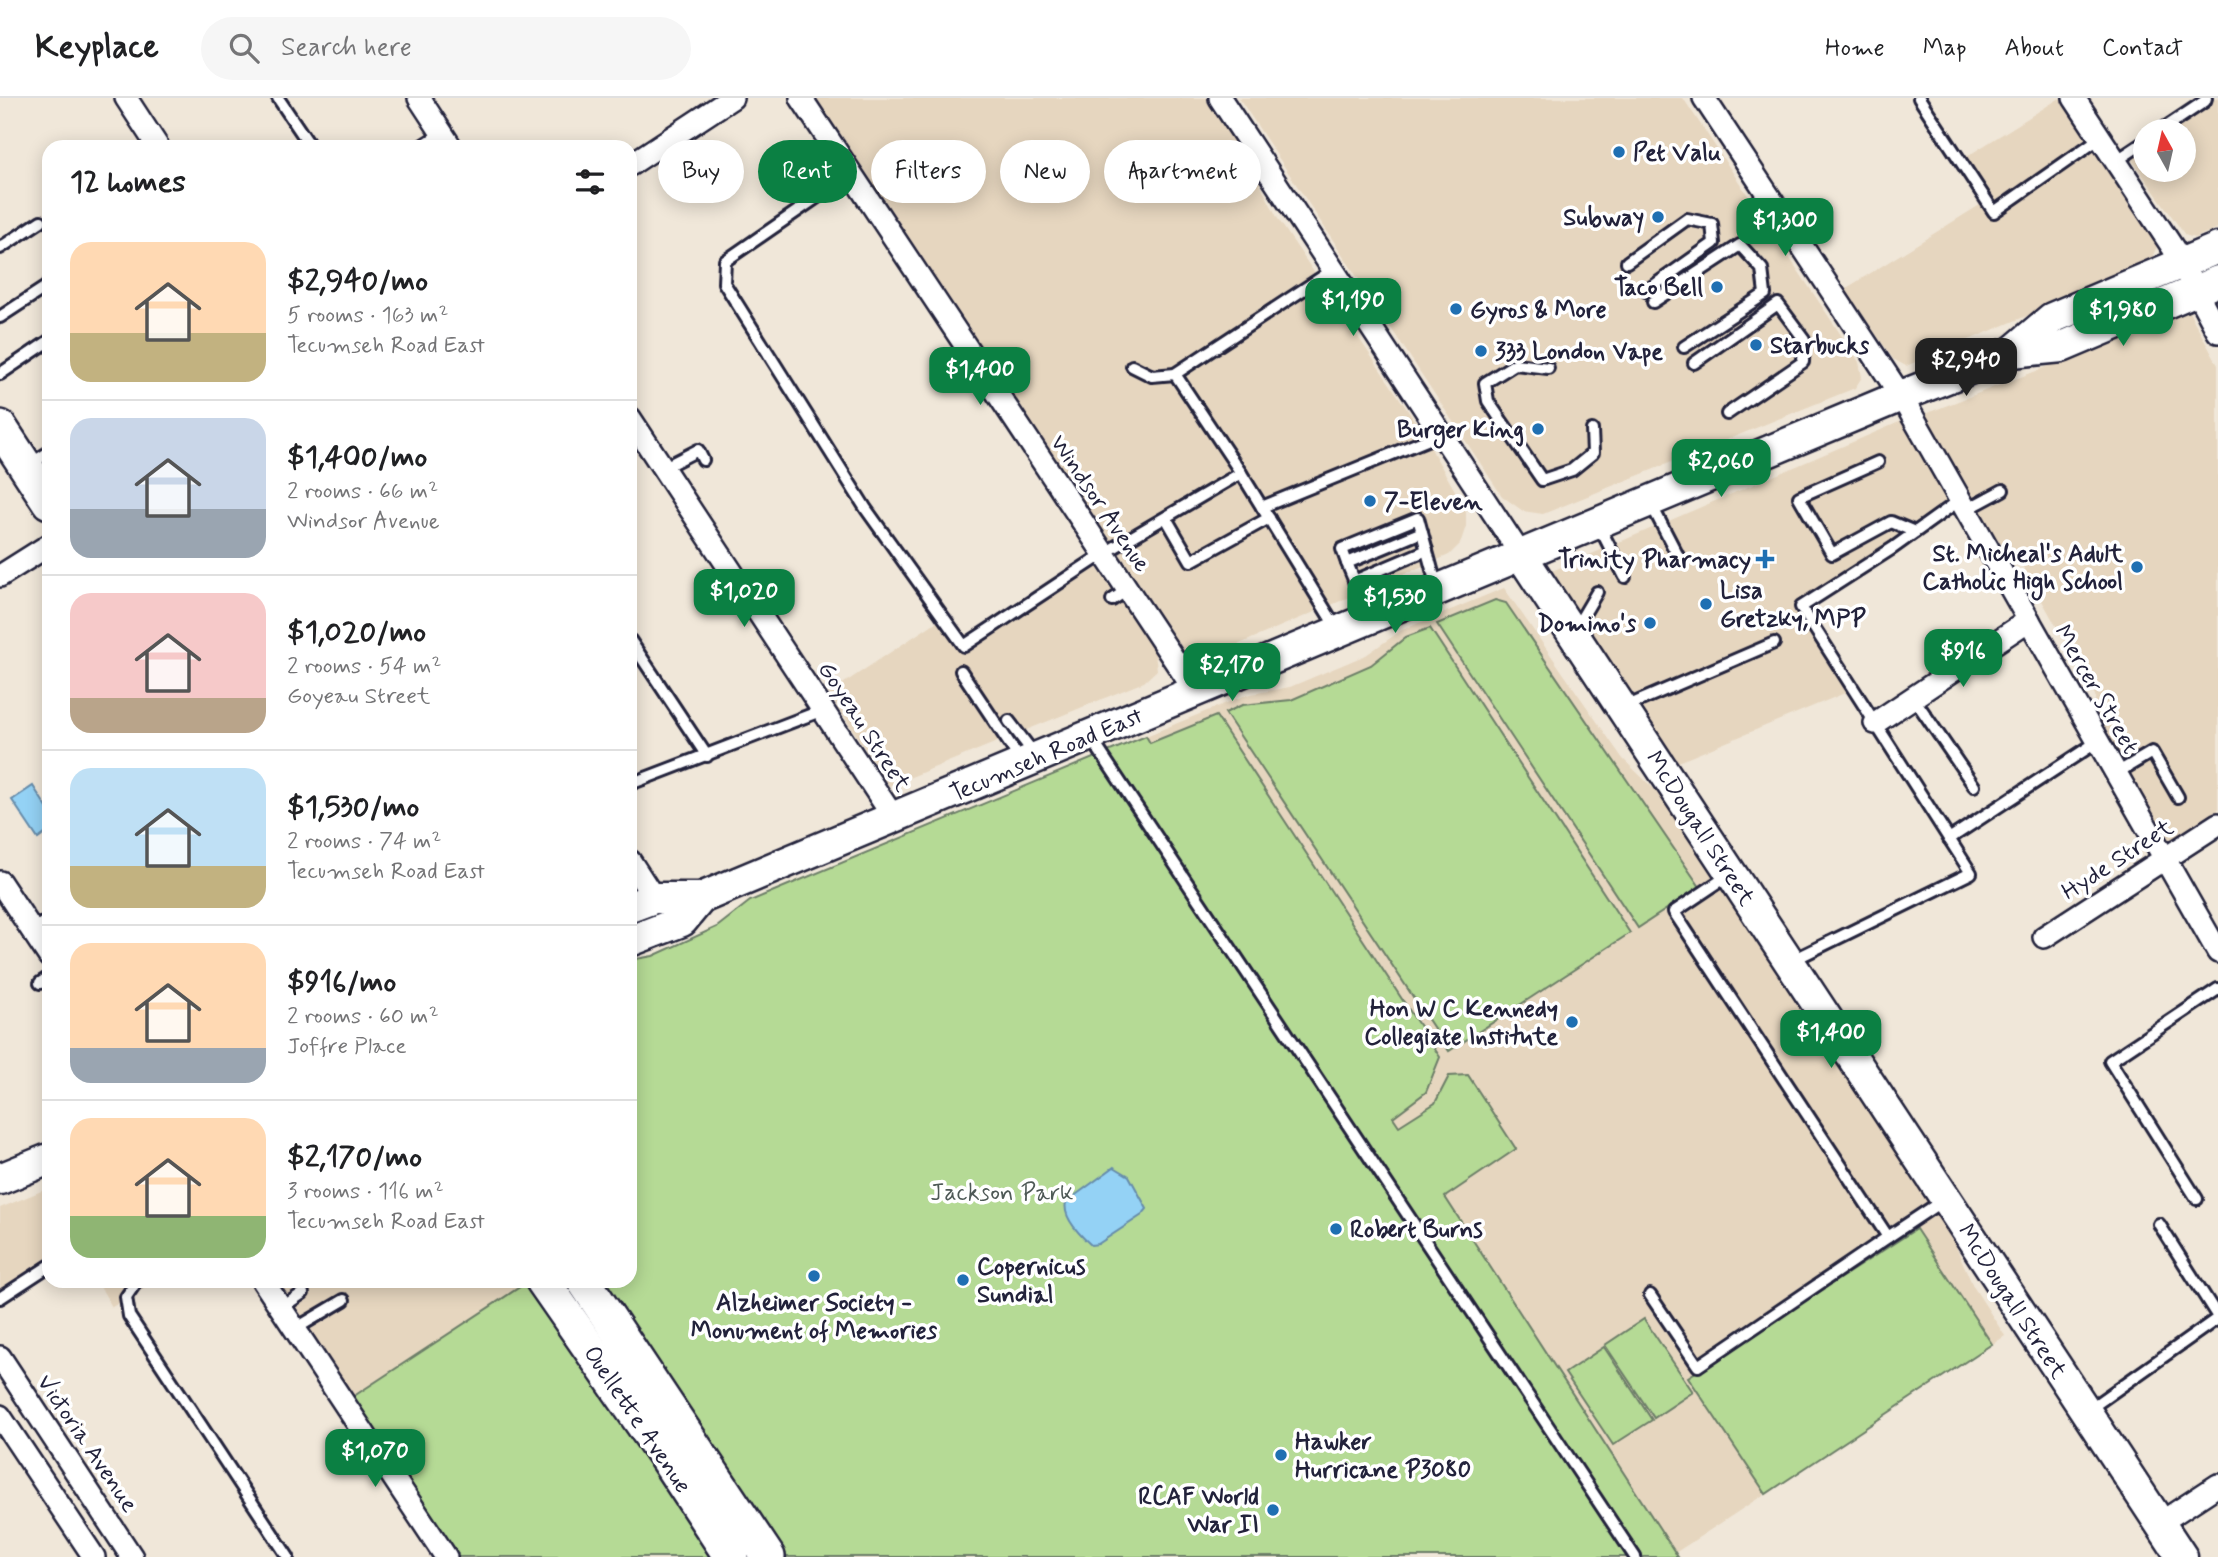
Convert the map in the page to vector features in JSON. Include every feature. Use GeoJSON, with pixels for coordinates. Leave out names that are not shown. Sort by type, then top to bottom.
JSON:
{"type":"FeatureCollection","features":[{"type":"Feature","properties":{"kind":"main road","name":"Tecumseh Road East"},"geometry":{"type":"LineString","coordinates":[[2012,352],[2052,318],[2218,248]]}},
{"type":"Feature","properties":{"kind":"main road","name":"Tecumseh Road East"},"geometry":{"type":"LineString","coordinates":[[642,902],[701,898],[1901,396],[2012,352],[2062,347],[2207,285]]}},
{"type":"Feature","properties":{"kind":"main road"},"geometry":{"type":"LineString","coordinates":[[0,427],[38,460]]}},
{"type":"Feature","properties":{"kind":"main road","name":"McDougall Street"},"geometry":{"type":"LineString","coordinates":[[1521,555],[2182,1557]]}},
{"type":"Feature","properties":{"kind":"main road","name":"Tecumseh Road East"},"geometry":{"type":"LineString","coordinates":[[637,939],[682,921],[701,898]]}},
{"type":"Feature","properties":{"kind":"main road"},"geometry":{"type":"LineString","coordinates":[[0,1179],[42,1161]]}},
{"type":"Feature","properties":{"kind":"main road","name":"Ouellette Avenue"},"geometry":{"type":"LineString","coordinates":[[548,1288],[731,1557]]}},
{"type":"Feature","properties":{"kind":"main road","name":"Ouellette Avenue"},"geometry":{"type":"LineString","coordinates":[[589,1288],[768,1557]]}},
{"type":"Feature","properties":{"kind":"street"},"geometry":{"type":"LineString","coordinates":[[126,98],[153,140]]}},
{"type":"Feature","properties":{"kind":"street"},"geometry":{"type":"LineString","coordinates":[[418,98],[446,140]]}},
{"type":"Feature","properties":{"kind":"street"},"geometry":{"type":"LineString","coordinates":[[637,160],[732,98]]}},
{"type":"Feature","properties":{"kind":"street","name":"Windsor Avenue"},"geometry":{"type":"LineString","coordinates":[[801,98],[829,140]]}},
{"type":"Feature","properties":{"kind":"street","name":"McDougall Street"},"geometry":{"type":"LineString","coordinates":[[1220,98],[1521,555]]}},
{"type":"Feature","properties":{"kind":"street","name":"Mercer Street"},"geometry":{"type":"LineString","coordinates":[[1704,98],[1901,396],[2218,952]]}},
{"type":"Feature","properties":{"kind":"street"},"geometry":{"type":"LineString","coordinates":[[2074,98],[2181,264],[2207,285],[2218,332]]}},
{"type":"Feature","properties":{"kind":"street","name":"Windsor Avenue"},"geometry":{"type":"LineString","coordinates":[[857,183],[1103,554],[1119,595],[1195,691]]}},
{"type":"Feature","properties":{"kind":"street","name":"Goyeau Street"},"geometry":{"type":"LineString","coordinates":[[637,429],[894,818]]}},
{"type":"Feature","properties":{"kind":"street"},"geometry":{"type":"LineString","coordinates":[[0,576],[42,549]]}},
{"type":"Feature","properties":{"kind":"street"},"geometry":{"type":"LineString","coordinates":[[1875,723],[2029,621]]}},
{"type":"Feature","properties":{"kind":"street","name":"Hyde Street"},"geometry":{"type":"LineString","coordinates":[[2043,937],[2218,824]]}},
{"type":"Feature","properties":{"kind":"street"},"geometry":{"type":"LineString","coordinates":[[0,882],[40,924]]}},
{"type":"Feature","properties":{"kind":"street"},"geometry":{"type":"LineString","coordinates":[[637,885],[642,902]]}},
{"type":"Feature","properties":{"kind":"street"},"geometry":{"type":"LineString","coordinates":[[268,1288],[446,1557]]}},
{"type":"Feature","properties":{"kind":"street","name":"Victoria Avenue"},"geometry":{"type":"LineString","coordinates":[[0,1357],[132,1557]]}},
{"type":"Feature","properties":{"kind":"street"},"geometry":{"type":"LineString","coordinates":[[0,1416],[94,1557]]}},
{"type":"Feature","properties":{"kind":"street"},"geometry":{"type":"LineString","coordinates":[[2160,1523],[2218,1485]]}},
{"type":"Feature","properties":{"kind":"lane"},"geometry":{"type":"LineString","coordinates":[[278,98],[306,140]]}},
{"type":"Feature","properties":{"kind":"lane"},"geometry":{"type":"LineString","coordinates":[[1919,98],[1994,212],[2100,138]]}},
{"type":"Feature","properties":{"kind":"lane"},"geometry":{"type":"LineString","coordinates":[[2178,119],[2206,98]]}},
{"type":"Feature","properties":{"kind":"lane"},"geometry":{"type":"LineString","coordinates":[[2116,161],[2133,150]]}},
{"type":"Feature","properties":{"kind":"lane"},"geometry":{"type":"LineString","coordinates":[[809,203],[725,261],[724,283],[866,509],[964,646],[1103,554],[1241,473]]}},
{"type":"Feature","properties":{"kind":"lane"},"geometry":{"type":"LineString","coordinates":[[1627,262],[1688,219],[1712,225],[1714,243],[1646,291]]}},
{"type":"Feature","properties":{"kind":"lane"},"geometry":{"type":"LineString","coordinates":[[0,248],[41,222]]}},
{"type":"Feature","properties":{"kind":"lane"},"geometry":{"type":"LineString","coordinates":[[1653,302],[1740,245],[1762,269],[1765,294],[1684,347]]}},
{"type":"Feature","properties":{"kind":"lane"},"geometry":{"type":"LineString","coordinates":[[1132,366],[1152,376],[1175,374],[1333,270]]}},
{"type":"Feature","properties":{"kind":"lane"},"geometry":{"type":"LineString","coordinates":[[0,317],[42,290]]}},
{"type":"Feature","properties":{"kind":"lane"},"geometry":{"type":"LineString","coordinates":[[1694,363],[1777,304],[1804,339],[1803,362],[1727,414]]}},
{"type":"Feature","properties":{"kind":"lane"},"geometry":{"type":"LineString","coordinates":[[0,374],[42,346]]}},
{"type":"Feature","properties":{"kind":"lane"},"geometry":{"type":"LineString","coordinates":[[1548,368],[1515,363],[1485,383],[1488,401],[1542,480],[1572,470],[1593,453],[1592,430]]}},
{"type":"Feature","properties":{"kind":"lane"},"geometry":{"type":"LineString","coordinates":[[1175,374],[1241,473],[1339,631]]}},
{"type":"Feature","properties":{"kind":"lane"},"geometry":{"type":"LineString","coordinates":[[1262,507],[1441,434]]}},
{"type":"Feature","properties":{"kind":"lane"},"geometry":{"type":"LineString","coordinates":[[663,468],[698,450],[703,460]]}},
{"type":"Feature","properties":{"kind":"lane"},"geometry":{"type":"LineString","coordinates":[[1878,462],[1799,497],[1832,554],[1891,522],[1915,532]]}},
{"type":"Feature","properties":{"kind":"lane"},"geometry":{"type":"LineString","coordinates":[[1789,962],[1971,873],[1801,607],[1915,532],[1963,505],[2003,490]]}},
{"type":"Feature","properties":{"kind":"lane"},"geometry":{"type":"LineString","coordinates":[[1650,502],[1681,562]]}},
{"type":"Feature","properties":{"kind":"lane"},"geometry":{"type":"LineString","coordinates":[[1166,517],[1191,561],[1269,518]]}},
{"type":"Feature","properties":{"kind":"lane"},"geometry":{"type":"LineString","coordinates":[[1370,618],[1342,549],[1418,518],[1438,590]]}},
{"type":"Feature","properties":{"kind":"lane"},"geometry":{"type":"LineString","coordinates":[[1597,523],[1625,577]]}},
{"type":"Feature","properties":{"kind":"lane"},"geometry":{"type":"LineString","coordinates":[[1354,581],[1427,550]]}},
{"type":"Feature","properties":{"kind":"lane"},"geometry":{"type":"LineString","coordinates":[[1573,633],[1597,592]]}},
{"type":"Feature","properties":{"kind":"lane"},"geometry":{"type":"LineString","coordinates":[[1622,708],[1774,643]]}},
{"type":"Feature","properties":{"kind":"lane"},"geometry":{"type":"LineString","coordinates":[[637,651],[707,756]]}},
{"type":"Feature","properties":{"kind":"lane"},"geometry":{"type":"LineString","coordinates":[[961,671],[1030,761]]}},
{"type":"Feature","properties":{"kind":"lane"},"geometry":{"type":"LineString","coordinates":[[1913,697],[1973,786]]}},
{"type":"Feature","properties":{"kind":"lane"},"geometry":{"type":"LineString","coordinates":[[637,781],[823,710]]}},
{"type":"Feature","properties":{"kind":"lane"},"geometry":{"type":"LineString","coordinates":[[1009,721],[1030,761]]}},
{"type":"Feature","properties":{"kind":"lane"},"geometry":{"type":"LineString","coordinates":[[1089,736],[1634,1557]]}},
{"type":"Feature","properties":{"kind":"lane"},"geometry":{"type":"LineString","coordinates":[[1949,839],[2097,742]]}},
{"type":"Feature","properties":{"kind":"lane"},"geometry":{"type":"LineString","coordinates":[[2115,774],[2151,752],[2178,797]]}},
{"type":"Feature","properties":{"kind":"lane"},"geometry":{"type":"LineString","coordinates":[[1731,873],[1674,912],[1888,1237]]}},
{"type":"Feature","properties":{"kind":"lane"},"geometry":{"type":"LineString","coordinates":[[2197,1199],[2110,1061],[2218,989]]}},
{"type":"Feature","properties":{"kind":"lane"},"geometry":{"type":"LineString","coordinates":[[1650,1295],[1698,1366],[1946,1198]]}},
{"type":"Feature","properties":{"kind":"lane"},"geometry":{"type":"LineString","coordinates":[[2086,1411],[2218,1318],[2159,1224]]}},
{"type":"Feature","properties":{"kind":"lane"},"geometry":{"type":"LineString","coordinates":[[0,1298],[42,1271]]}},
{"type":"Feature","properties":{"kind":"lane"},"geometry":{"type":"LineString","coordinates":[[132,1288],[126,1297],[129,1316],[288,1557]]}},
{"type":"Feature","properties":{"kind":"lane"},"geometry":{"type":"LineString","coordinates":[[281,1308],[303,1293]]}},
{"type":"Feature","properties":{"kind":"lane"},"geometry":{"type":"LineString","coordinates":[[295,1329],[344,1300]]}},
{"type":"Feature","properties":{"kind":"shaded area"},"geometry":{"type":"Polygon","coordinates":[[[816,98],[1209,98],[1237,140],[1104,140],[1104,203],[1261,203],[1261,186],[1278,219],[1417,424],[1466,510],[1466,526],[1460,544],[1449,555],[1211,656],[1193,659],[1182,648],[886,203],[986,203],[986,140],[871,140],[871,181],[857,160],[857,140],[844,140],[816,98]]]}},
{"type":"Feature","properties":{"kind":"shaded area"},"geometry":{"type":"Polygon","coordinates":[[[1239,98],[1683,98],[1859,362],[1862,377],[1855,388],[1543,514],[1523,511],[1502,496],[1239,98]]]}},
{"type":"Feature","properties":{"kind":"shaded area"},"geometry":{"type":"Polygon","coordinates":[[[2060,98],[2157,246],[2149,265],[1906,366],[1893,359],[1845,289],[1983,203],[1958,162],[2060,98]]]}},
{"type":"Feature","properties":{"kind":"shaded area"},"geometry":{"type":"Polygon","coordinates":[[[2208,98],[2218,98],[2218,228],[2194,238],[2185,235],[2148,182],[2196,182],[2196,119],[2177,119],[2208,98]]]}},
{"type":"Feature","properties":{"kind":"shaded area"},"geometry":{"type":"Polygon","coordinates":[[[2133,149],[2133,161],[2127,153],[2133,149]]]}},
{"type":"Feature","properties":{"kind":"shaded area"},"geometry":{"type":"Polygon","coordinates":[[[2189,312],[2218,365],[2218,813],[2169,845],[2095,715],[2095,695],[2018,558],[1992,536],[1922,415],[2189,312]]]}},
{"type":"Feature","properties":{"kind":"shaded area"},"geometry":{"type":"Polygon","coordinates":[[[1904,420],[1958,512],[1811,609],[1857,688],[1676,763],[1552,571],[1904,420]]]}},
{"type":"Feature","properties":{"kind":"shaded area"},"geometry":{"type":"Polygon","coordinates":[[[1090,557],[1155,653],[1157,670],[1144,682],[889,786],[829,693],[948,614],[969,637],[1090,557]]]}},
{"type":"Feature","properties":{"kind":"shaded area","name":"Hon W C Kennedy Collegiate Institute"},"geometry":{"type":"Polygon","coordinates":[[[1504,588],[1623,759],[1674,808],[1948,1228],[1973,1286],[2005,1336],[1675,1553],[1146,736],[1246,695],[1290,687],[1366,655],[1402,630],[1504,588]]]}},
{"type":"Feature","properties":{"kind":"shaded area"},"geometry":{"type":"Polygon","coordinates":[[[42,1191],[42,1276],[0,1304],[0,1208],[42,1191]]]}},
{"type":"Feature","properties":{"kind":"shaded area"},"geometry":{"type":"Polygon","coordinates":[[[101,1288],[144,1288],[112,1307],[101,1288]]]}},
{"type":"Feature","properties":{"kind":"shaded area"},"geometry":{"type":"Polygon","coordinates":[[[252,1288],[275,1288],[259,1299],[252,1288]]]}},
{"type":"Feature","properties":{"kind":"shaded area"},"geometry":{"type":"Polygon","coordinates":[[[279,1288],[518,1288],[351,1398],[279,1288]]]}},
{"type":"Feature","properties":{"kind":"green space"},"geometry":{"type":"Polygon","coordinates":[[[1495,600],[1506,603],[1700,887],[1638,928],[1437,624],[1495,600]]]}},
{"type":"Feature","properties":{"kind":"green space"},"geometry":{"type":"Polygon","coordinates":[[[1430,628],[1630,933],[1449,1051],[1225,713],[1242,705],[1291,700],[1371,665],[1406,637],[1430,628]]]}},
{"type":"Feature","properties":{"kind":"green space","name":"Jackson Park"},"geometry":{"type":"Polygon","coordinates":[[[1216,716],[1440,1057],[1426,1092],[1393,1117],[1399,1126],[1435,1103],[1449,1076],[1468,1075],[1516,1149],[1445,1197],[1678,1557],[783,1557],[606,1288],[637,1288],[637,959],[653,956],[717,927],[750,901],[1146,736],[1150,743],[1216,716]]]}},
{"type":"Feature","properties":{"kind":"green space"},"geometry":{"type":"Polygon","coordinates":[[[1916,1229],[1992,1344],[1766,1494],[1688,1377],[1916,1229]]]}},
{"type":"Feature","properties":{"kind":"green space"},"geometry":{"type":"Polygon","coordinates":[[[518,1288],[534,1288],[716,1557],[457,1557],[351,1398],[518,1288]]]}},
{"type":"Feature","properties":{"kind":"green space"},"geometry":{"type":"Polygon","coordinates":[[[1644,1319],[1693,1392],[1654,1418],[1605,1345],[1644,1319]]]}},
{"type":"Feature","properties":{"kind":"green space"},"geometry":{"type":"Polygon","coordinates":[[[1604,1347],[1652,1420],[1613,1445],[1565,1373],[1604,1347]]]}},
{"type":"Feature","properties":{"kind":"water"},"geometry":{"type":"Polygon","coordinates":[[[33,786],[42,800],[42,836],[38,839],[12,800],[33,786]]]}},
{"type":"Feature","properties":{"kind":"water"},"geometry":{"type":"Polygon","coordinates":[[[1114,1167],[1129,1176],[1147,1209],[1098,1244],[1091,1245],[1070,1220],[1066,1202],[1114,1167]]]}},
{"type":"Feature","properties":{"kind":"place","name":"Pet Valu"},"geometry":{"type":"Point","coordinates":[1619,152]}},
{"type":"Feature","properties":{"kind":"place","name":"Subway"},"geometry":{"type":"Point","coordinates":[1658,217]}},
{"type":"Feature","properties":{"kind":"place","name":"Taco Bell"},"geometry":{"type":"Point","coordinates":[1717,287]}},
{"type":"Feature","properties":{"kind":"place","name":"Gyros & More"},"geometry":{"type":"Point","coordinates":[1456,309]}},
{"type":"Feature","properties":{"kind":"place","name":"Starbucks"},"geometry":{"type":"Point","coordinates":[1756,345]}},
{"type":"Feature","properties":{"kind":"place","name":"333 London Vape"},"geometry":{"type":"Point","coordinates":[1481,351]}},
{"type":"Feature","properties":{"kind":"place","name":"Burger King"},"geometry":{"type":"Point","coordinates":[1538,429]}},
{"type":"Feature","properties":{"kind":"place","name":"7-Eleven"},"geometry":{"type":"Point","coordinates":[1370,501]}},
{"type":"Feature","properties":{"kind":"place","name":"Trinity Pharmacy"},"geometry":{"type":"Point","coordinates":[1765,559]}},
{"type":"Feature","properties":{"kind":"place","name":"St. Micheal's Adult Catholic High School"},"geometry":{"type":"Point","coordinates":[2137,567]}},
{"type":"Feature","properties":{"kind":"place","name":"Lisa Gretzky, MPP"},"geometry":{"type":"Point","coordinates":[1706,604]}},
{"type":"Feature","properties":{"kind":"place","name":"Domino's"},"geometry":{"type":"Point","coordinates":[1650,623]}},
{"type":"Feature","properties":{"kind":"place","name":"Hon W C Kennedy Collegiate Institute"},"geometry":{"type":"Point","coordinates":[1572,1022]}},
{"type":"Feature","properties":{"kind":"place","name":"Robert Burns"},"geometry":{"type":"Point","coordinates":[1336,1229]}},
{"type":"Feature","properties":{"kind":"place","name":"Alzheimer Society - Monument of Memories"},"geometry":{"type":"Point","coordinates":[814,1276]}},
{"type":"Feature","properties":{"kind":"place","name":"Copernicus Sundial"},"geometry":{"type":"Point","coordinates":[963,1280]}},
{"type":"Feature","properties":{"kind":"place","name":"Hawker Hurricane P3080"},"geometry":{"type":"Point","coordinates":[1281,1455]}},
{"type":"Feature","properties":{"kind":"place","name":"RCAF World War II"},"geometry":{"type":"Point","coordinates":[1273,1510]}}]}
